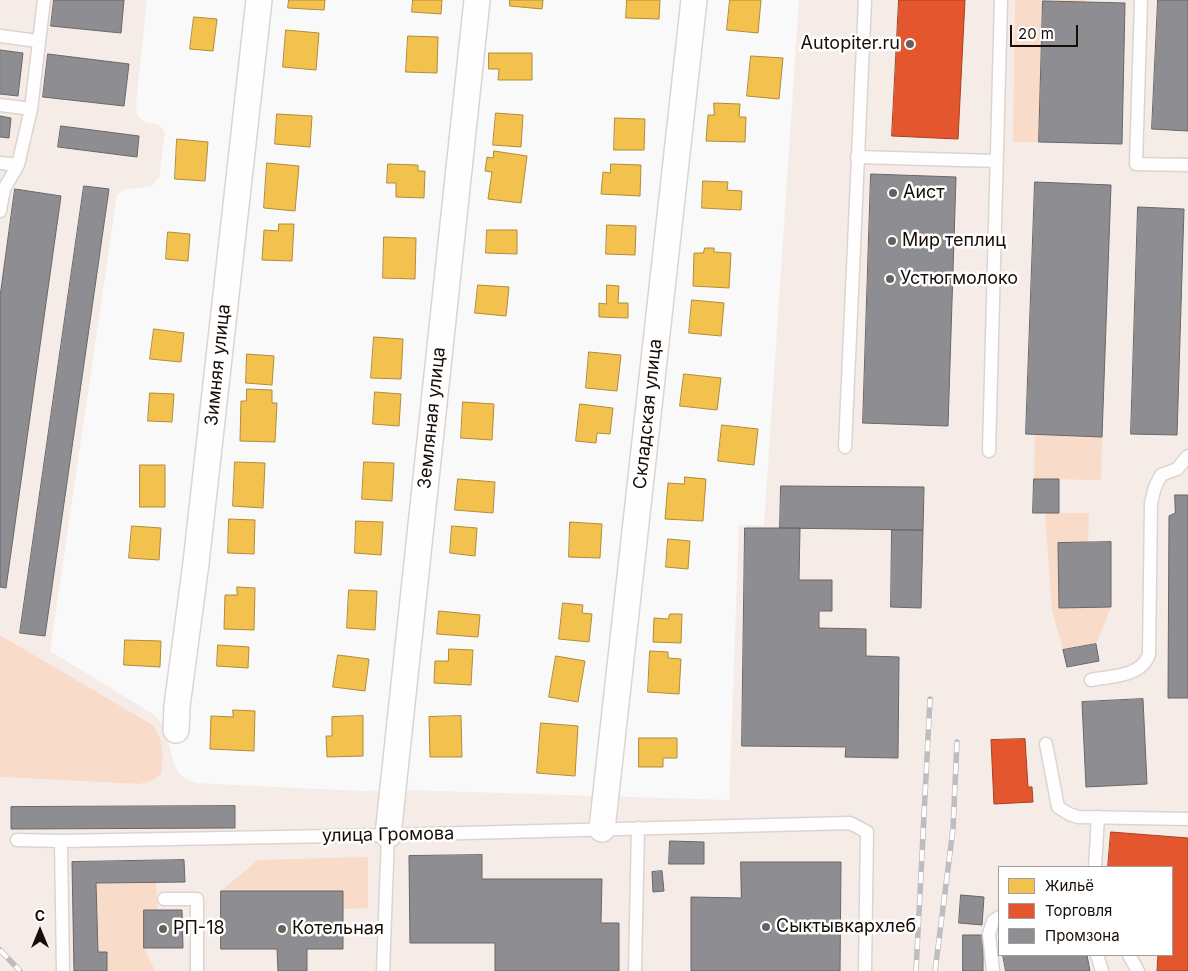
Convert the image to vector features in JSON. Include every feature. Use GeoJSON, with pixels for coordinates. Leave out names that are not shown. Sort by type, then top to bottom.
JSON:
{"type":"FeatureCollection","features":[{"type":"Feature","properties":{"kind":"street","name":"Зимняя улица"},"geometry":{"type":"LineString","coordinates":[[176,730],[259,0]]}},
{"type":"Feature","properties":{"kind":"street","name":"Земляная улица"},"geometry":{"type":"LineString","coordinates":[[388,835],[476,0]]}},
{"type":"Feature","properties":{"kind":"street","name":"Складская улица"},"geometry":{"type":"LineString","coordinates":[[602,829],[694,0]]}},
{"type":"Feature","properties":{"kind":"lane"},"geometry":{"type":"LineString","coordinates":[[0,211],[4,189],[18,165],[31,109],[44,0]]}},
{"type":"Feature","properties":{"kind":"lane"},"geometry":{"type":"LineString","coordinates":[[845,447],[865,0]]}},
{"type":"Feature","properties":{"kind":"lane"},"geometry":{"type":"LineString","coordinates":[[989,451],[1001,0]]}},
{"type":"Feature","properties":{"kind":"lane"},"geometry":{"type":"LineString","coordinates":[[1142,0],[1136,164],[1188,165]]}},
{"type":"Feature","properties":{"kind":"lane"},"geometry":{"type":"LineString","coordinates":[[0,36],[38,41]]}},
{"type":"Feature","properties":{"kind":"lane"},"geometry":{"type":"LineString","coordinates":[[0,105],[31,109]]}},
{"type":"Feature","properties":{"kind":"lane"},"geometry":{"type":"LineString","coordinates":[[857,157],[997,160]]}},
{"type":"Feature","properties":{"kind":"lane"},"geometry":{"type":"LineString","coordinates":[[0,163],[18,165]]}},
{"type":"Feature","properties":{"kind":"lane"},"geometry":{"type":"LineString","coordinates":[[1091,680],[1133,672],[1147,662],[1149,654],[1151,503],[1155,487],[1161,475],[1177,469],[1188,456]]}},
{"type":"Feature","properties":{"kind":"lane"},"geometry":{"type":"LineString","coordinates":[[1046,744],[1058,806],[1069,814],[1078,817],[1098,818],[1188,819]]}},
{"type":"Feature","properties":{"kind":"lane"},"geometry":{"type":"LineString","coordinates":[[1095,866],[1098,818]]}},
{"type":"Feature","properties":{"kind":"lane","name":"улица Громова"},"geometry":{"type":"LineString","coordinates":[[17,840],[61,841],[388,835],[850,823],[867,832],[864,971]]}},
{"type":"Feature","properties":{"kind":"lane"},"geometry":{"type":"LineString","coordinates":[[635,971],[638,828]]}},
{"type":"Feature","properties":{"kind":"lane"},"geometry":{"type":"LineString","coordinates":[[383,971],[388,835]]}},
{"type":"Feature","properties":{"kind":"lane"},"geometry":{"type":"LineString","coordinates":[[61,841],[63,971]]}},
{"type":"Feature","properties":{"kind":"lane"},"geometry":{"type":"LineString","coordinates":[[164,899],[198,899],[198,971]]}},
{"type":"Feature","properties":{"kind":"lane"},"geometry":{"type":"LineString","coordinates":[[993,971],[990,934],[993,921],[998,918]]}},
{"type":"Feature","properties":{"kind":"lane"},"geometry":{"type":"LineString","coordinates":[[1097,956],[1102,971]]}},
{"type":"Feature","properties":{"kind":"lane"},"geometry":{"type":"LineString","coordinates":[[1130,956],[1138,971]]}},
{"type":"Feature","properties":{"kind":"shaded area"},"geometry":{"type":"Polygon","coordinates":[[[0,0],[147,0],[136,104],[137,115],[144,122],[159,125],[165,131],[159,178],[151,186],[123,190],[117,195],[50,651],[153,714],[165,728],[177,770],[182,776],[195,783],[361,791],[406,790],[729,800],[739,525],[764,525],[799,0],[1188,0],[1188,971],[0,971],[0,777],[139,784],[153,725],[0,635],[0,0]]]}},
{"type":"Feature","properties":{"kind":"shaded area"},"geometry":{"type":"Polygon","coordinates":[[[1015,0],[1086,0],[1086,2],[1043,1],[1039,142],[1013,142],[1015,0]]]}},
{"type":"Feature","properties":{"kind":"shaded area"},"geometry":{"type":"Polygon","coordinates":[[[1035,434],[1102,437],[1101,480],[1034,479],[1035,434]]]}},
{"type":"Feature","properties":{"kind":"shaded area"},"geometry":{"type":"Polygon","coordinates":[[[1045,513],[1089,513],[1088,543],[1058,543],[1059,607],[1111,607],[1096,644],[1063,650],[1052,610],[1045,513]]]}},
{"type":"Feature","properties":{"kind":"shaded area"},"geometry":{"type":"Polygon","coordinates":[[[0,635],[153,725],[162,749],[161,774],[151,781],[139,784],[0,777],[0,635]]]}},
{"type":"Feature","properties":{"kind":"shaded area"},"geometry":{"type":"Polygon","coordinates":[[[368,857],[368,908],[343,909],[342,891],[221,891],[258,860],[368,857]]]}},
{"type":"Feature","properties":{"kind":"shaded area"},"geometry":{"type":"Polygon","coordinates":[[[156,882],[157,910],[144,911],[144,948],[155,971],[107,971],[107,952],[98,952],[96,883],[156,882]]]}},
{"type":"Feature","properties":{"kind":"building: Жильё"},"geometry":{"type":"Polygon","coordinates":[[[289,0],[325,0],[324,10],[288,8],[289,0]]]}},
{"type":"Feature","properties":{"kind":"building: Жильё"},"geometry":{"type":"Polygon","coordinates":[[[413,0],[442,0],[441,14],[412,12],[413,0]]]}},
{"type":"Feature","properties":{"kind":"building: Жильё"},"geometry":{"type":"Polygon","coordinates":[[[510,0],[543,0],[542,9],[510,6],[510,0]]]}},
{"type":"Feature","properties":{"kind":"building: Жильё"},"geometry":{"type":"Polygon","coordinates":[[[627,0],[660,0],[659,19],[626,18],[627,0]]]}},
{"type":"Feature","properties":{"kind":"building: Жильё"},"geometry":{"type":"Polygon","coordinates":[[[730,0],[761,0],[758,33],[727,30],[730,0]]]}},
{"type":"Feature","properties":{"kind":"building: Жильё"},"geometry":{"type":"Polygon","coordinates":[[[194,17],[217,19],[213,51],[190,49],[194,17]]]}},
{"type":"Feature","properties":{"kind":"building: Жильё"},"geometry":{"type":"Polygon","coordinates":[[[286,30],[319,33],[316,70],[283,67],[286,30]]]}},
{"type":"Feature","properties":{"kind":"building: Жильё"},"geometry":{"type":"Polygon","coordinates":[[[408,36],[438,37],[437,73],[406,72],[408,36]]]}},
{"type":"Feature","properties":{"kind":"building: Жильё"},"geometry":{"type":"Polygon","coordinates":[[[489,53],[532,53],[532,80],[498,80],[499,69],[489,69],[489,53]]]}},
{"type":"Feature","properties":{"kind":"building: Жильё"},"geometry":{"type":"Polygon","coordinates":[[[751,56],[783,58],[779,99],[747,96],[751,56]]]}},
{"type":"Feature","properties":{"kind":"building: Жильё"},"geometry":{"type":"Polygon","coordinates":[[[714,103],[740,104],[739,117],[746,117],[745,142],[706,141],[708,115],[714,115],[714,103]]]}},
{"type":"Feature","properties":{"kind":"building: Жильё"},"geometry":{"type":"Polygon","coordinates":[[[496,113],[523,115],[521,147],[493,145],[496,113]]]}},
{"type":"Feature","properties":{"kind":"building: Жильё"},"geometry":{"type":"Polygon","coordinates":[[[277,114],[312,116],[310,147],[275,144],[277,114]]]}},
{"type":"Feature","properties":{"kind":"building: Жильё"},"geometry":{"type":"Polygon","coordinates":[[[615,118],[645,119],[644,150],[614,150],[615,118]]]}},
{"type":"Feature","properties":{"kind":"building: Жильё"},"geometry":{"type":"Polygon","coordinates":[[[177,139],[208,142],[205,181],[175,179],[177,139]]]}},
{"type":"Feature","properties":{"kind":"building: Жильё"},"geometry":{"type":"Polygon","coordinates":[[[494,151],[527,156],[521,203],[488,199],[492,172],[485,171],[487,157],[493,158],[494,151]]]}},
{"type":"Feature","properties":{"kind":"building: Жильё"},"geometry":{"type":"Polygon","coordinates":[[[267,163],[299,166],[295,211],[264,208],[267,163]]]}},
{"type":"Feature","properties":{"kind":"building: Жильё"},"geometry":{"type":"Polygon","coordinates":[[[388,164],[418,165],[418,171],[425,171],[424,198],[396,197],[396,183],[387,183],[388,164]]]}},
{"type":"Feature","properties":{"kind":"building: Жильё"},"geometry":{"type":"Polygon","coordinates":[[[611,164],[641,165],[640,196],[601,194],[603,172],[610,173],[611,164]]]}},
{"type":"Feature","properties":{"kind":"building: Жильё"},"geometry":{"type":"Polygon","coordinates":[[[703,181],[728,182],[727,190],[742,191],[741,210],[702,208],[703,181]]]}},
{"type":"Feature","properties":{"kind":"building: Жильё"},"geometry":{"type":"Polygon","coordinates":[[[279,224],[294,224],[292,261],[262,260],[264,230],[278,231],[279,224]]]}},
{"type":"Feature","properties":{"kind":"building: Жильё"},"geometry":{"type":"Polygon","coordinates":[[[607,225],[636,226],[635,255],[606,254],[607,225]]]}},
{"type":"Feature","properties":{"kind":"building: Жильё"},"geometry":{"type":"Polygon","coordinates":[[[487,230],[517,230],[517,254],[486,253],[487,230]]]}},
{"type":"Feature","properties":{"kind":"building: Жильё"},"geometry":{"type":"Polygon","coordinates":[[[168,232],[190,234],[188,261],[166,259],[168,232]]]}},
{"type":"Feature","properties":{"kind":"building: Жильё"},"geometry":{"type":"Polygon","coordinates":[[[384,237],[416,238],[415,279],[383,278],[384,237]]]}},
{"type":"Feature","properties":{"kind":"building: Жильё"},"geometry":{"type":"Polygon","coordinates":[[[705,248],[714,248],[714,252],[731,253],[729,288],[693,286],[694,253],[703,253],[705,248]]]}},
{"type":"Feature","properties":{"kind":"building: Жильё"},"geometry":{"type":"Polygon","coordinates":[[[478,285],[509,287],[506,316],[475,313],[478,285]]]}},
{"type":"Feature","properties":{"kind":"building: Жильё"},"geometry":{"type":"Polygon","coordinates":[[[607,285],[619,286],[618,303],[628,303],[628,318],[599,317],[599,303],[606,304],[607,285]]]}},
{"type":"Feature","properties":{"kind":"building: Жильё"},"geometry":{"type":"Polygon","coordinates":[[[692,300],[724,303],[721,336],[689,333],[692,300]]]}},
{"type":"Feature","properties":{"kind":"building: Жильё"},"geometry":{"type":"Polygon","coordinates":[[[154,329],[184,333],[181,362],[150,359],[154,329]]]}},
{"type":"Feature","properties":{"kind":"building: Жильё"},"geometry":{"type":"Polygon","coordinates":[[[374,337],[403,339],[401,379],[371,378],[374,337]]]}},
{"type":"Feature","properties":{"kind":"building: Жильё"},"geometry":{"type":"Polygon","coordinates":[[[589,352],[621,355],[617,391],[586,388],[589,352]]]}},
{"type":"Feature","properties":{"kind":"building: Жильё"},"geometry":{"type":"Polygon","coordinates":[[[247,354],[274,356],[272,385],[246,383],[247,354]]]}},
{"type":"Feature","properties":{"kind":"building: Жильё"},"geometry":{"type":"Polygon","coordinates":[[[684,374],[721,378],[717,410],[680,406],[684,374]]]}},
{"type":"Feature","properties":{"kind":"building: Жильё"},"geometry":{"type":"Polygon","coordinates":[[[247,389],[272,390],[272,403],[277,403],[275,442],[240,441],[241,401],[246,401],[247,389]]]}},
{"type":"Feature","properties":{"kind":"building: Жильё"},"geometry":{"type":"Polygon","coordinates":[[[375,392],[401,394],[399,426],[373,424],[375,392]]]}},
{"type":"Feature","properties":{"kind":"building: Жильё"},"geometry":{"type":"Polygon","coordinates":[[[150,393],[174,394],[172,422],[148,421],[150,393]]]}},
{"type":"Feature","properties":{"kind":"building: Жильё"},"geometry":{"type":"Polygon","coordinates":[[[463,402],[494,404],[492,440],[461,438],[463,402]]]}},
{"type":"Feature","properties":{"kind":"building: Жильё"},"geometry":{"type":"Polygon","coordinates":[[[580,404],[613,408],[610,434],[597,433],[596,443],[576,441],[580,404]]]}},
{"type":"Feature","properties":{"kind":"building: Жильё"},"geometry":{"type":"Polygon","coordinates":[[[722,425],[758,429],[754,465],[718,461],[722,425]]]}},
{"type":"Feature","properties":{"kind":"building: Жильё"},"geometry":{"type":"Polygon","coordinates":[[[235,462],[265,463],[263,508],[233,506],[235,462]]]}},
{"type":"Feature","properties":{"kind":"building: Жильё"},"geometry":{"type":"Polygon","coordinates":[[[364,462],[394,463],[392,501],[362,499],[364,462]]]}},
{"type":"Feature","properties":{"kind":"building: Жильё"},"geometry":{"type":"Polygon","coordinates":[[[140,465],[165,465],[165,507],[140,507],[140,465]]]}},
{"type":"Feature","properties":{"kind":"building: Жильё"},"geometry":{"type":"Polygon","coordinates":[[[685,477],[706,479],[703,521],[665,519],[668,483],[684,484],[685,477]]]}},
{"type":"Feature","properties":{"kind":"building: Жильё"},"geometry":{"type":"Polygon","coordinates":[[[458,479],[495,482],[493,513],[455,510],[458,479]]]}},
{"type":"Feature","properties":{"kind":"building: Жильё"},"geometry":{"type":"Polygon","coordinates":[[[229,519],[255,520],[254,554],[228,553],[229,519]]]}},
{"type":"Feature","properties":{"kind":"building: Жильё"},"geometry":{"type":"Polygon","coordinates":[[[356,521],[383,522],[381,555],[355,553],[356,521]]]}},
{"type":"Feature","properties":{"kind":"building: Жильё"},"geometry":{"type":"Polygon","coordinates":[[[570,522],[602,524],[600,558],[569,557],[570,522]]]}},
{"type":"Feature","properties":{"kind":"building: Жильё"},"geometry":{"type":"Polygon","coordinates":[[[132,526],[161,528],[159,560],[129,558],[132,526]]]}},
{"type":"Feature","properties":{"kind":"building: Жильё"},"geometry":{"type":"Polygon","coordinates":[[[452,526],[477,528],[475,556],[450,553],[452,526]]]}},
{"type":"Feature","properties":{"kind":"building: Жильё"},"geometry":{"type":"Polygon","coordinates":[[[668,539],[690,541],[688,569],[666,567],[668,539]]]}},
{"type":"Feature","properties":{"kind":"building: Жильё"},"geometry":{"type":"Polygon","coordinates":[[[237,587],[255,588],[254,630],[224,629],[225,595],[237,595],[237,587]]]}},
{"type":"Feature","properties":{"kind":"building: Жильё"},"geometry":{"type":"Polygon","coordinates":[[[349,590],[377,591],[375,630],[347,628],[349,590]]]}},
{"type":"Feature","properties":{"kind":"building: Жильё"},"geometry":{"type":"Polygon","coordinates":[[[563,603],[583,605],[582,613],[592,614],[589,642],[559,639],[563,603]]]}},
{"type":"Feature","properties":{"kind":"building: Жильё"},"geometry":{"type":"Polygon","coordinates":[[[439,611],[480,615],[478,637],[437,634],[439,611]]]}},
{"type":"Feature","properties":{"kind":"building: Жильё"},"geometry":{"type":"Polygon","coordinates":[[[670,614],[682,614],[681,643],[653,642],[654,618],[668,619],[670,614]]]}},
{"type":"Feature","properties":{"kind":"building: Жильё"},"geometry":{"type":"Polygon","coordinates":[[[125,640],[161,641],[160,667],[124,665],[125,640]]]}},
{"type":"Feature","properties":{"kind":"building: Жильё"},"geometry":{"type":"Polygon","coordinates":[[[218,645],[249,647],[248,668],[217,666],[218,645]]]}},
{"type":"Feature","properties":{"kind":"building: Жильё"},"geometry":{"type":"Polygon","coordinates":[[[449,649],[473,650],[471,685],[434,683],[435,661],[448,661],[449,649]]]}},
{"type":"Feature","properties":{"kind":"building: Жильё"},"geometry":{"type":"Polygon","coordinates":[[[650,651],[668,652],[668,658],[681,659],[679,694],[648,692],[650,651]]]}},
{"type":"Feature","properties":{"kind":"building: Жильё"},"geometry":{"type":"Polygon","coordinates":[[[338,655],[369,659],[365,691],[333,687],[338,655]]]}},
{"type":"Feature","properties":{"kind":"building: Жильё"},"geometry":{"type":"Polygon","coordinates":[[[556,656],[585,661],[578,702],[549,697],[556,656]]]}},
{"type":"Feature","properties":{"kind":"building: Жильё"},"geometry":{"type":"Polygon","coordinates":[[[233,710],[255,711],[254,751],[210,749],[211,716],[233,717],[233,710]]]}},
{"type":"Feature","properties":{"kind":"building: Жильё"},"geometry":{"type":"Polygon","coordinates":[[[363,716],[363,756],[327,757],[326,736],[332,736],[332,717],[363,716]]]}},
{"type":"Feature","properties":{"kind":"building: Жильё"},"geometry":{"type":"Polygon","coordinates":[[[461,716],[462,757],[430,757],[429,717],[461,716]]]}},
{"type":"Feature","properties":{"kind":"building: Жильё"},"geometry":{"type":"Polygon","coordinates":[[[541,723],[578,726],[575,776],[537,773],[541,723]]]}},
{"type":"Feature","properties":{"kind":"building: Жильё"},"geometry":{"type":"Polygon","coordinates":[[[639,738],[677,738],[677,758],[663,758],[663,767],[639,767],[639,738]]]}},
{"type":"Feature","properties":{"kind":"building: Торговля"},"geometry":{"type":"Polygon","coordinates":[[[899,0],[965,0],[958,139],[892,136],[899,0]]]}},
{"type":"Feature","properties":{"kind":"building: Торговля"},"geometry":{"type":"Polygon","coordinates":[[[1025,739],[1028,787],[1032,787],[1033,802],[994,804],[991,740],[1025,739]]]}},
{"type":"Feature","properties":{"kind":"building: Торговля"},"geometry":{"type":"Polygon","coordinates":[[[1111,832],[1188,838],[1188,971],[1157,971],[1158,956],[1173,956],[1173,866],[1108,866],[1111,832]]]}},
{"type":"Feature","properties":{"kind":"building: Промзона"},"geometry":{"type":"Polygon","coordinates":[[[54,0],[124,0],[121,33],[51,26],[54,0]]]}},
{"type":"Feature","properties":{"kind":"building: Промзона"},"geometry":{"type":"Polygon","coordinates":[[[1158,0],[1188,0],[1188,131],[1152,129],[1158,0]]]}},
{"type":"Feature","properties":{"kind":"building: Промзона"},"geometry":{"type":"Polygon","coordinates":[[[1043,1],[1125,3],[1122,144],[1039,142],[1043,1]]]}},
{"type":"Feature","properties":{"kind":"building: Промзона"},"geometry":{"type":"Polygon","coordinates":[[[0,50],[23,53],[18,96],[0,94],[0,50]]]}},
{"type":"Feature","properties":{"kind":"building: Промзона"},"geometry":{"type":"Polygon","coordinates":[[[48,54],[129,64],[124,106],[43,97],[48,54]]]}},
{"type":"Feature","properties":{"kind":"building: Промзона"},"geometry":{"type":"Polygon","coordinates":[[[0,116],[11,118],[9,138],[0,137],[0,116]]]}},
{"type":"Feature","properties":{"kind":"building: Промзона"},"geometry":{"type":"Polygon","coordinates":[[[61,126],[139,136],[137,157],[58,147],[61,126]]]}},
{"type":"Feature","properties":{"kind":"building: Промзона"},"geometry":{"type":"Polygon","coordinates":[[[871,174],[956,177],[948,426],[863,423],[871,174]]]}},
{"type":"Feature","properties":{"kind":"building: Промзона"},"geometry":{"type":"Polygon","coordinates":[[[1035,182],[1111,185],[1102,437],[1026,434],[1035,182]]]}},
{"type":"Feature","properties":{"kind":"building: Промзона"},"geometry":{"type":"Polygon","coordinates":[[[84,186],[109,189],[45,636],[20,633],[84,186]]]}},
{"type":"Feature","properties":{"kind":"building: Промзона"},"geometry":{"type":"Polygon","coordinates":[[[15,189],[61,196],[6,588],[0,587],[0,297],[15,189]]]}},
{"type":"Feature","properties":{"kind":"building: Промзона"},"geometry":{"type":"Polygon","coordinates":[[[1138,207],[1184,209],[1177,435],[1131,434],[1138,207]]]}},
{"type":"Feature","properties":{"kind":"building: Промзона"},"geometry":{"type":"Polygon","coordinates":[[[1034,479],[1059,479],[1059,513],[1033,513],[1034,479]]]}},
{"type":"Feature","properties":{"kind":"building: Промзона"},"geometry":{"type":"Polygon","coordinates":[[[781,486],[924,487],[923,530],[780,528],[781,486]]]}},
{"type":"Feature","properties":{"kind":"building: Промзона"},"geometry":{"type":"Polygon","coordinates":[[[1175,495],[1188,495],[1188,698],[1168,698],[1169,516],[1175,513],[1175,495]]]}},
{"type":"Feature","properties":{"kind":"building: Промзона"},"geometry":{"type":"Polygon","coordinates":[[[745,528],[800,528],[799,580],[832,580],[832,611],[819,611],[819,628],[866,629],[866,656],[899,657],[898,758],[845,757],[846,747],[742,746],[745,528]]]}},
{"type":"Feature","properties":{"kind":"building: Промзона"},"geometry":{"type":"Polygon","coordinates":[[[892,530],[923,530],[921,608],[891,607],[892,530]]]}},
{"type":"Feature","properties":{"kind":"building: Промзона"},"geometry":{"type":"Polygon","coordinates":[[[1111,542],[1111,607],[1059,608],[1058,543],[1111,542]]]}},
{"type":"Feature","properties":{"kind":"building: Промзона"},"geometry":{"type":"Polygon","coordinates":[[[1096,644],[1099,661],[1067,667],[1063,650],[1096,644]]]}},
{"type":"Feature","properties":{"kind":"building: Промзона"},"geometry":{"type":"Polygon","coordinates":[[[1143,699],[1147,784],[1086,787],[1082,702],[1143,699]]]}},
{"type":"Feature","properties":{"kind":"building: Промзона"},"geometry":{"type":"Polygon","coordinates":[[[235,806],[235,828],[11,829],[11,807],[235,806]]]}},
{"type":"Feature","properties":{"kind":"building: Промзона"},"geometry":{"type":"Polygon","coordinates":[[[670,841],[704,842],[704,864],[669,864],[670,841]]]}},
{"type":"Feature","properties":{"kind":"building: Промзона"},"geometry":{"type":"Polygon","coordinates":[[[482,855],[482,879],[602,879],[601,923],[619,923],[619,971],[495,971],[495,943],[410,943],[409,856],[482,855]]]}},
{"type":"Feature","properties":{"kind":"building: Промзона"},"geometry":{"type":"Polygon","coordinates":[[[184,860],[185,882],[96,883],[98,952],[107,952],[107,971],[74,971],[72,862],[184,860]]]}},
{"type":"Feature","properties":{"kind":"building: Промзона","name":"Сыктывкархлеб"},"geometry":{"type":"Polygon","coordinates":[[[741,862],[841,862],[840,971],[691,971],[691,897],[741,898],[741,862]]]}},
{"type":"Feature","properties":{"kind":"building: Промзона"},"geometry":{"type":"Polygon","coordinates":[[[662,871],[664,891],[653,892],[652,872],[662,871]]]}},
{"type":"Feature","properties":{"kind":"building: Промзона","name":"Котельная"},"geometry":{"type":"Polygon","coordinates":[[[221,891],[343,891],[343,949],[307,949],[307,971],[278,971],[277,949],[221,949],[221,891]]]}},
{"type":"Feature","properties":{"kind":"building: Промзона"},"geometry":{"type":"Polygon","coordinates":[[[961,895],[984,897],[982,925],[959,923],[961,895]]]}},
{"type":"Feature","properties":{"kind":"building: Промзона","name":"РП-18"},"geometry":{"type":"Polygon","coordinates":[[[144,910],[182,910],[183,948],[144,948],[144,910]]]}},
{"type":"Feature","properties":{"kind":"building: Промзона"},"geometry":{"type":"Polygon","coordinates":[[[963,935],[983,935],[983,971],[963,971],[963,935]]]}},
{"type":"Feature","properties":{"kind":"building: Промзона"},"geometry":{"type":"Polygon","coordinates":[[[1003,956],[1087,956],[1090,971],[1006,971],[1003,956]]]}},
{"type":"Feature","properties":{"kind":"railway"},"geometry":{"type":"LineString","coordinates":[[916,971],[930,699]]}},
{"type":"Feature","properties":{"kind":"railway"},"geometry":{"type":"LineString","coordinates":[[935,971],[953,829],[957,742]]}},
{"type":"Feature","properties":{"kind":"railway"},"geometry":{"type":"LineString","coordinates":[[0,950],[20,971]]}},
{"type":"Feature","properties":{"kind":"place","name":"Autopiter.ru"},"geometry":{"type":"Point","coordinates":[910,44]}},
{"type":"Feature","properties":{"kind":"place","name":"Аист"},"geometry":{"type":"Point","coordinates":[893,193]}},
{"type":"Feature","properties":{"kind":"place","name":"Мир теплиц"},"geometry":{"type":"Point","coordinates":[892,241]}},
{"type":"Feature","properties":{"kind":"place","name":"Устюгмолоко"},"geometry":{"type":"Point","coordinates":[890,279]}},
{"type":"Feature","properties":{"kind":"place","name":"Сыктывкархлеб"},"geometry":{"type":"Point","coordinates":[766,927]}},
{"type":"Feature","properties":{"kind":"place","name":"РП-18"},"geometry":{"type":"Point","coordinates":[163,929]}},
{"type":"Feature","properties":{"kind":"place","name":"Котельная"},"geometry":{"type":"Point","coordinates":[282,929]}}]}
